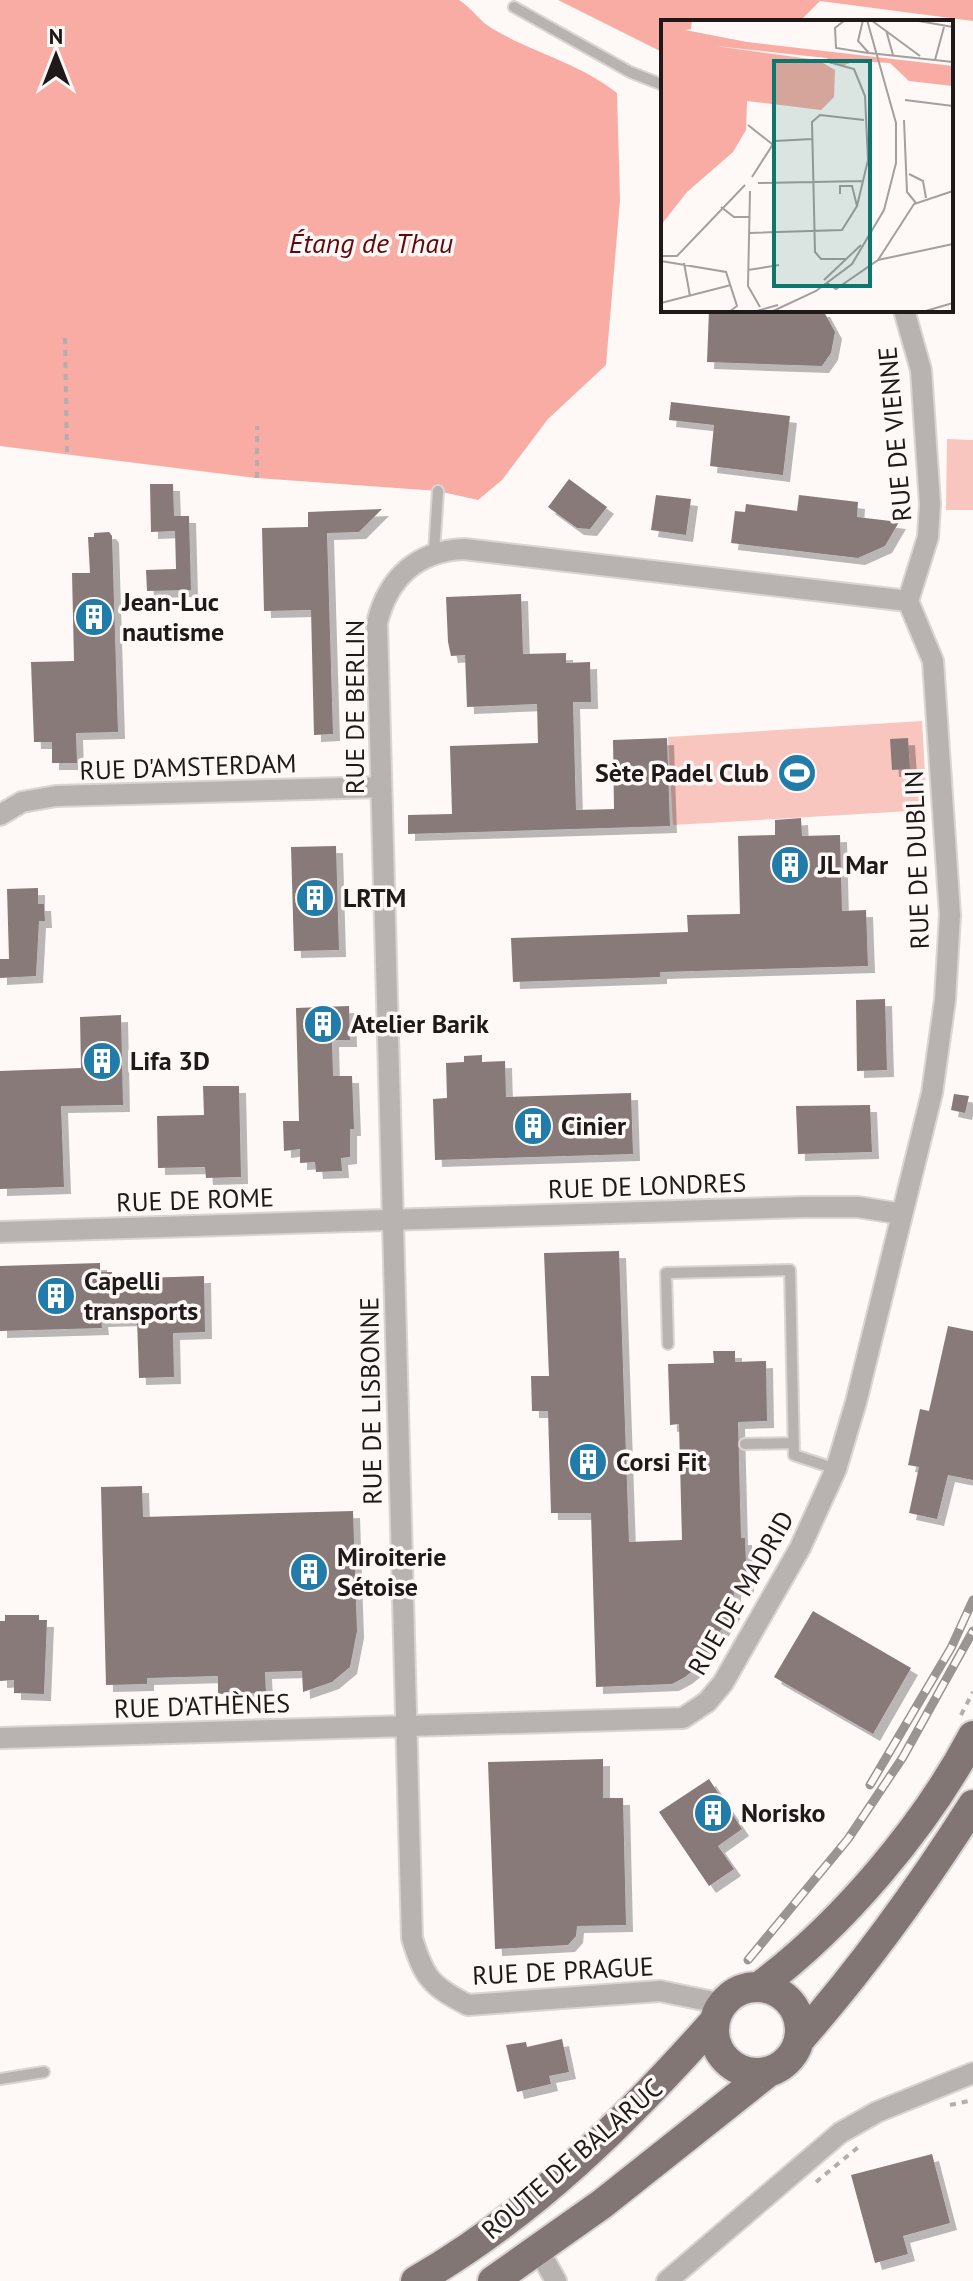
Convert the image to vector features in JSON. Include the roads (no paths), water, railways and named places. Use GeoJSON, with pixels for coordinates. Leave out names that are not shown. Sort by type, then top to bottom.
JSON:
{"type":"FeatureCollection","features":[{"type":"Feature","properties":{"kind":"main road"},"geometry":{"type":"LineString","coordinates":[[973,1736],[907,1834],[848,1909],[794,1961],[759,1987],[735,1993],[718,2013],[716,2046],[723,2057],[743,2071],[767,2073],[788,2061],[800,2039],[836,1998],[933,1868],[973,1805]]}},
{"type":"Feature","properties":{"kind":"main road"},"geometry":{"type":"LineString","coordinates":[[759,1987],[783,1995],[792,2003],[801,2026],[800,2039]]}},
{"type":"Feature","properties":{"kind":"main road","name":"ROUTE DE BALARUC"},"geometry":{"type":"LineString","coordinates":[[416,2281],[513,2218],[627,2114],[718,2013]]}},
{"type":"Feature","properties":{"kind":"main road","name":"ROUTE DE BALARUC"},"geometry":{"type":"LineString","coordinates":[[493,2281],[688,2139],[767,2073]]}},
{"type":"Feature","properties":{"kind":"street","name":"RUE DE VIENNE"},"geometry":{"type":"LineString","coordinates":[[905,312],[921,370],[930,513],[928,537],[908,601]]}},
{"type":"Feature","properties":{"kind":"street","name":"RUE DE BERLIN"},"geometry":{"type":"LineString","coordinates":[[392,1219],[377,623],[382,603],[404,570],[434,553],[464,549],[908,601]]}},
{"type":"Feature","properties":{"kind":"street","name":"RUE DE DUBLIN"},"geometry":{"type":"LineString","coordinates":[[902,1214],[932,1093],[945,1000],[950,915],[933,661],[908,601]]}},
{"type":"Feature","properties":{"kind":"street","name":"RUE D'AMSTERDAM"},"geometry":{"type":"LineString","coordinates":[[0,815],[22,802],[56,796],[381,787]]}},
{"type":"Feature","properties":{"kind":"street","name":"RUE DE LONDRES"},"geometry":{"type":"LineString","coordinates":[[392,1219],[804,1207],[858,1207],[902,1214]]}},
{"type":"Feature","properties":{"kind":"street","name":"RUE DE MADRID"},"geometry":{"type":"LineString","coordinates":[[405,1726],[683,1718],[695,1712],[723,1683],[800,1548],[836,1469],[856,1402],[902,1214]]}},
{"type":"Feature","properties":{"kind":"street","name":"RUE DE ROME"},"geometry":{"type":"LineString","coordinates":[[0,1232],[392,1219]]}},
{"type":"Feature","properties":{"kind":"street","name":"RUE DE LISBONNE"},"geometry":{"type":"LineString","coordinates":[[392,1219],[405,1726]]}},
{"type":"Feature","properties":{"kind":"street","name":"RUE D'ATHÈNES"},"geometry":{"type":"LineString","coordinates":[[0,1738],[405,1726]]}},
{"type":"Feature","properties":{"kind":"street","name":"RUE DE PRAGUE"},"geometry":{"type":"LineString","coordinates":[[405,1726],[412,1938],[423,1973],[441,1991],[477,2006],[660,1991],[718,2013]]}},
{"type":"Feature","properties":{"kind":"street"},"geometry":{"type":"LineString","coordinates":[[667,2281],[840,2133],[877,2112],[973,2073]]}},
{"type":"Feature","properties":{"kind":"street"},"geometry":{"type":"LineString","coordinates":[[538,2249],[556,2281]]}},
{"type":"Feature","properties":{"kind":"lane"},"geometry":{"type":"LineString","coordinates":[[514,7],[630,72],[661,84]]}},
{"type":"Feature","properties":{"kind":"lane"},"geometry":{"type":"LineString","coordinates":[[434,553],[438,491]]}},
{"type":"Feature","properties":{"kind":"lane"},"geometry":{"type":"LineString","coordinates":[[668,1344],[666,1273],[790,1270],[794,1455],[836,1469]]}},
{"type":"Feature","properties":{"kind":"lane"},"geometry":{"type":"LineString","coordinates":[[745,1444],[794,1443]]}},
{"type":"Feature","properties":{"kind":"lane"},"geometry":{"type":"LineString","coordinates":[[0,2079],[44,2072]]}},
{"type":"Feature","properties":{"kind":"water","name":"Étang de Thau"},"geometry":{"type":"Polygon","coordinates":[[[0,0],[459,0],[493,29],[602,83],[617,93],[620,200],[606,365],[548,419],[502,480],[478,500],[438,491],[257,478],[0,446],[0,0]]]}},
{"type":"Feature","properties":{"kind":"water"},"geometry":{"type":"Polygon","coordinates":[[[558,0],[973,0],[973,21],[820,1],[801,20],[661,20],[660,51],[558,0]]]}},
{"type":"Feature","properties":{"kind":"railway"},"geometry":{"type":"LineString","coordinates":[[870,1785],[951,1648],[973,1600]]}},
{"type":"Feature","properties":{"kind":"railway"},"geometry":{"type":"LineString","coordinates":[[748,1960],[848,1839],[903,1757],[973,1631]]}},
{"type":"Feature","properties":{"kind":"place","name":"Jean-Luc nautisme"},"geometry":{"type":"Point","coordinates":[94,617]}},
{"type":"Feature","properties":{"kind":"place","name":"Sète Padel Club"},"geometry":{"type":"Point","coordinates":[797,773]}},
{"type":"Feature","properties":{"kind":"place","name":"JL Mar"},"geometry":{"type":"Point","coordinates":[790,865]}},
{"type":"Feature","properties":{"kind":"place","name":"LRTM"},"geometry":{"type":"Point","coordinates":[315,898]}},
{"type":"Feature","properties":{"kind":"place","name":"Atelier Barik"},"geometry":{"type":"Point","coordinates":[323,1024]}},
{"type":"Feature","properties":{"kind":"place","name":"Lifa 3D"},"geometry":{"type":"Point","coordinates":[102,1061]}},
{"type":"Feature","properties":{"kind":"place","name":"Cinier"},"geometry":{"type":"Point","coordinates":[533,1126]}},
{"type":"Feature","properties":{"kind":"place","name":"Capelli transports"},"geometry":{"type":"Point","coordinates":[56,1296]}},
{"type":"Feature","properties":{"kind":"place","name":"Corsi Fit"},"geometry":{"type":"Point","coordinates":[588,1462]}},
{"type":"Feature","properties":{"kind":"place","name":"Miroiterie Sétoise"},"geometry":{"type":"Point","coordinates":[309,1572]}},
{"type":"Feature","properties":{"kind":"place","name":"Norisko"},"geometry":{"type":"Point","coordinates":[713,1813]}}]}
